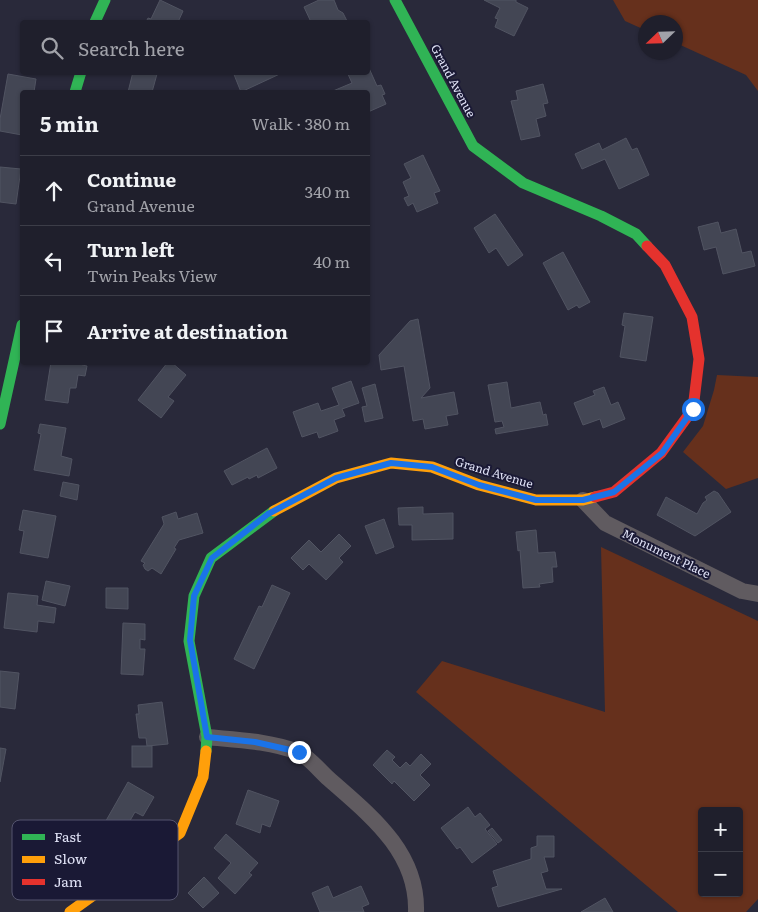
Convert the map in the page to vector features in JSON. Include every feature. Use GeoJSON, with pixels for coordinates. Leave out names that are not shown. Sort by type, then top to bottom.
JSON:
{"type":"FeatureCollection","features":[{"type":"Feature","properties":{"kind":"street"},"geometry":{"type":"LineString","coordinates":[[97,20],[105,0]]}},
{"type":"Feature","properties":{"kind":"street","name":"Grand Avenue"},"geometry":{"type":"LineString","coordinates":[[178,834],[203,777],[207,737],[190,640],[194,596],[212,558],[268,514],[336,478],[391,463],[432,467],[479,485],[536,500],[583,500],[614,492],[662,453],[693,409],[699,359],[692,317],[665,265],[636,234],[601,216],[523,183],[473,146],[445,97],[395,0]]}},
{"type":"Feature","properties":{"kind":"street"},"geometry":{"type":"LineString","coordinates":[[76,90],[79,75]]}},
{"type":"Feature","properties":{"kind":"street"},"geometry":{"type":"LineString","coordinates":[[0,424],[20,334]]}},
{"type":"Feature","properties":{"kind":"street","name":"Monument Place"},"geometry":{"type":"LineString","coordinates":[[583,500],[605,523],[742,591],[758,594]]}},
{"type":"Feature","properties":{"kind":"street"},"geometry":{"type":"LineString","coordinates":[[207,737],[255,742],[299,752],[379,824],[407,864],[416,902],[416,912]]}},
{"type":"Feature","properties":{"kind":"street","name":"Grand Avenue"},"geometry":{"type":"LineString","coordinates":[[70,912],[87,900]]}},
{"type":"Feature","properties":{"kind":"shaded area"},"geometry":{"type":"Polygon","coordinates":[[[613,0],[758,0],[758,91],[746,75],[683,46],[683,15],[638,15],[638,27],[625,21],[613,0]]]}},
{"type":"Feature","properties":{"kind":"shaded area"},"geometry":{"type":"Polygon","coordinates":[[[717,375],[758,377],[758,478],[726,489],[683,452],[703,426],[717,375]]]}},
{"type":"Feature","properties":{"kind":"shaded area"},"geometry":{"type":"Polygon","coordinates":[[[601,547],[758,621],[758,899],[746,912],[678,912],[416,692],[442,661],[605,712],[601,547]]]}},
{"type":"Feature","properties":{"kind":"building"},"geometry":{"type":"Polygon","coordinates":[[[160,0],[183,11],[179,20],[147,20],[148,18],[151,19],[160,0]]]}},
{"type":"Feature","properties":{"kind":"building"},"geometry":{"type":"Polygon","coordinates":[[[319,0],[334,0],[338,10],[343,13],[346,20],[310,20],[304,7],[319,0]]]}},
{"type":"Feature","properties":{"kind":"building"},"geometry":{"type":"Polygon","coordinates":[[[484,0],[516,0],[516,2],[528,8],[514,36],[495,27],[498,19],[495,18],[500,8],[484,0]]]}},
{"type":"Feature","properties":{"kind":"building"},"geometry":{"type":"Polygon","coordinates":[[[370,70],[377,86],[381,85],[385,94],[382,95],[386,104],[370,111],[370,90],[335,90],[352,83],[348,75],[370,75],[370,70]]]}},
{"type":"Feature","properties":{"kind":"building"},"geometry":{"type":"Polygon","coordinates":[[[8,74],[36,79],[34,90],[20,90],[20,135],[0,131],[0,119],[8,74]]]}},
{"type":"Feature","properties":{"kind":"building"},"geometry":{"type":"Polygon","coordinates":[[[132,75],[157,75],[153,90],[128,90],[132,75]]]}},
{"type":"Feature","properties":{"kind":"building"},"geometry":{"type":"Polygon","coordinates":[[[234,75],[278,75],[245,90],[240,90],[234,75]]]}},
{"type":"Feature","properties":{"kind":"building"},"geometry":{"type":"Polygon","coordinates":[[[543,84],[548,103],[543,104],[546,116],[536,119],[540,136],[521,140],[511,101],[518,100],[516,91],[543,84]]]}},
{"type":"Feature","properties":{"kind":"building"},"geometry":{"type":"Polygon","coordinates":[[[626,138],[632,150],[637,148],[649,175],[619,189],[605,159],[582,169],[575,154],[599,143],[602,150],[626,138]]]}},
{"type":"Feature","properties":{"kind":"building"},"geometry":{"type":"Polygon","coordinates":[[[423,155],[440,191],[434,193],[438,203],[417,212],[413,203],[408,206],[404,198],[409,196],[403,182],[411,178],[404,164],[423,155]]]}},
{"type":"Feature","properties":{"kind":"building"},"geometry":{"type":"Polygon","coordinates":[[[0,167],[20,169],[16,204],[0,202],[0,167]]]}},
{"type":"Feature","properties":{"kind":"building"},"geometry":{"type":"Polygon","coordinates":[[[495,214],[523,255],[508,266],[496,248],[489,253],[474,228],[495,214]]]}},
{"type":"Feature","properties":{"kind":"building"},"geometry":{"type":"Polygon","coordinates":[[[718,222],[721,233],[736,229],[742,253],[751,251],[755,266],[723,274],[716,247],[704,250],[698,227],[718,222]]]}},
{"type":"Feature","properties":{"kind":"building"},"geometry":{"type":"Polygon","coordinates":[[[563,252],[590,302],[579,308],[577,305],[568,310],[543,263],[563,252]]]}},
{"type":"Feature","properties":{"kind":"building"},"geometry":{"type":"Polygon","coordinates":[[[624,313],[653,317],[646,361],[620,357],[625,326],[622,325],[624,313]]]}},
{"type":"Feature","properties":{"kind":"building"},"geometry":{"type":"Polygon","coordinates":[[[418,319],[430,388],[421,398],[454,392],[458,414],[446,416],[448,425],[425,429],[423,419],[413,421],[404,366],[381,370],[379,355],[410,321],[418,319]]]}},
{"type":"Feature","properties":{"kind":"building"},"geometry":{"type":"Polygon","coordinates":[[[51,365],[87,366],[85,376],[78,375],[76,388],[70,388],[68,403],[45,400],[51,365]]]}},
{"type":"Feature","properties":{"kind":"building"},"geometry":{"type":"Polygon","coordinates":[[[166,365],[174,365],[186,375],[168,397],[174,401],[161,418],[138,400],[166,365]]]}},
{"type":"Feature","properties":{"kind":"building"},"geometry":{"type":"Polygon","coordinates":[[[351,381],[359,403],[342,409],[345,416],[334,420],[338,431],[319,438],[317,432],[302,437],[293,412],[318,403],[321,411],[339,405],[332,388],[351,381]]]}},
{"type":"Feature","properties":{"kind":"building"},"geometry":{"type":"Polygon","coordinates":[[[507,382],[511,408],[540,402],[543,415],[546,414],[548,425],[496,434],[495,429],[504,427],[502,421],[495,422],[488,385],[507,382]]]}},
{"type":"Feature","properties":{"kind":"building"},"geometry":{"type":"Polygon","coordinates":[[[375,384],[383,418],[365,422],[362,407],[367,406],[362,388],[375,384]]]}},
{"type":"Feature","properties":{"kind":"building"},"geometry":{"type":"Polygon","coordinates":[[[604,387],[611,405],[618,402],[625,419],[603,428],[600,419],[583,425],[574,403],[595,395],[593,391],[604,387]]]}},
{"type":"Feature","properties":{"kind":"building"},"geometry":{"type":"Polygon","coordinates":[[[40,424],[66,428],[61,456],[72,459],[69,476],[34,470],[41,434],[38,433],[40,424]]]}},
{"type":"Feature","properties":{"kind":"building"},"geometry":{"type":"Polygon","coordinates":[[[267,448],[277,468],[258,478],[257,475],[249,479],[248,477],[232,485],[224,471],[267,448]]]}},
{"type":"Feature","properties":{"kind":"building"},"geometry":{"type":"Polygon","coordinates":[[[63,482],[79,485],[77,500],[60,496],[63,482]]]}},
{"type":"Feature","properties":{"kind":"building"},"geometry":{"type":"Polygon","coordinates":[[[714,491],[718,493],[731,512],[695,536],[657,515],[666,497],[697,514],[703,503],[707,500],[705,497],[714,491]]]}},
{"type":"Feature","properties":{"kind":"building"},"geometry":{"type":"Polygon","coordinates":[[[423,507],[423,514],[453,513],[453,539],[412,540],[412,525],[399,525],[398,508],[423,507]]]}},
{"type":"Feature","properties":{"kind":"building"},"geometry":{"type":"Polygon","coordinates":[[[23,510],[56,516],[48,558],[20,553],[24,531],[19,530],[23,510]]]}},
{"type":"Feature","properties":{"kind":"building"},"geometry":{"type":"Polygon","coordinates":[[[176,512],[178,519],[197,513],[203,533],[179,540],[174,548],[176,549],[161,574],[152,568],[148,571],[143,565],[145,563],[141,561],[164,524],[162,517],[176,512]]]}},
{"type":"Feature","properties":{"kind":"building"},"geometry":{"type":"Polygon","coordinates":[[[384,519],[394,547],[376,554],[365,526],[384,519]]]}},
{"type":"Feature","properties":{"kind":"building"},"geometry":{"type":"Polygon","coordinates":[[[536,530],[538,553],[555,552],[557,567],[552,567],[553,582],[539,584],[540,587],[523,588],[520,550],[518,551],[516,532],[536,530]]]}},
{"type":"Feature","properties":{"kind":"building"},"geometry":{"type":"Polygon","coordinates":[[[339,534],[351,546],[339,558],[343,562],[326,580],[309,564],[303,570],[291,558],[309,540],[321,552],[339,534]]]}},
{"type":"Feature","properties":{"kind":"building"},"geometry":{"type":"Polygon","coordinates":[[[46,581],[70,586],[65,606],[42,600],[46,581]]]}},
{"type":"Feature","properties":{"kind":"building"},"geometry":{"type":"Polygon","coordinates":[[[272,585],[290,593],[254,669],[234,659],[259,606],[262,607],[272,585]]]}},
{"type":"Feature","properties":{"kind":"building"},"geometry":{"type":"Polygon","coordinates":[[[106,588],[128,588],[128,609],[106,608],[106,588]]]}},
{"type":"Feature","properties":{"kind":"building"},"geometry":{"type":"Polygon","coordinates":[[[8,593],[38,596],[37,605],[56,608],[54,623],[38,621],[37,632],[4,628],[8,593]]]}},
{"type":"Feature","properties":{"kind":"building"},"geometry":{"type":"Polygon","coordinates":[[[123,623],[145,624],[145,640],[140,639],[140,649],[145,649],[143,675],[121,674],[123,623]]]}},
{"type":"Feature","properties":{"kind":"building"},"geometry":{"type":"Polygon","coordinates":[[[0,671],[19,673],[15,709],[0,707],[0,671]]]}},
{"type":"Feature","properties":{"kind":"building"},"geometry":{"type":"Polygon","coordinates":[[[162,702],[168,744],[147,746],[146,738],[139,738],[136,714],[139,714],[138,705],[162,702]]]}},
{"type":"Feature","properties":{"kind":"building"},"geometry":{"type":"Polygon","coordinates":[[[132,746],[152,746],[152,767],[132,767],[132,746]]]}},
{"type":"Feature","properties":{"kind":"building"},"geometry":{"type":"Polygon","coordinates":[[[0,748],[6,749],[0,782],[0,748]]]}},
{"type":"Feature","properties":{"kind":"building"},"geometry":{"type":"Polygon","coordinates":[[[387,750],[395,757],[392,760],[400,768],[406,762],[410,766],[421,754],[431,764],[420,775],[430,785],[414,801],[394,781],[392,784],[373,765],[387,750]]]}},
{"type":"Feature","properties":{"kind":"building"},"geometry":{"type":"Polygon","coordinates":[[[128,782],[154,797],[143,816],[135,812],[130,820],[106,820],[128,782]]]}},
{"type":"Feature","properties":{"kind":"building"},"geometry":{"type":"Polygon","coordinates":[[[248,790],[279,801],[270,827],[262,824],[260,833],[236,824],[248,790]]]}},
{"type":"Feature","properties":{"kind":"building"},"geometry":{"type":"Polygon","coordinates":[[[468,807],[475,817],[480,813],[490,825],[485,829],[497,844],[472,863],[460,847],[457,849],[441,828],[468,807]]]}},
{"type":"Feature","properties":{"kind":"building"},"geometry":{"type":"Polygon","coordinates":[[[492,828],[502,840],[498,843],[488,831],[492,828]]]}},
{"type":"Feature","properties":{"kind":"building"},"geometry":{"type":"Polygon","coordinates":[[[226,834],[258,863],[249,873],[252,875],[235,894],[218,878],[231,863],[214,848],[226,834]]]}},
{"type":"Feature","properties":{"kind":"building"},"geometry":{"type":"Polygon","coordinates":[[[537,836],[554,836],[554,857],[544,857],[548,871],[541,873],[546,889],[562,889],[498,907],[492,888],[498,886],[493,871],[531,859],[531,848],[537,846],[537,836]]]}},
{"type":"Feature","properties":{"kind":"building"},"geometry":{"type":"Polygon","coordinates":[[[204,877],[219,893],[203,908],[188,893],[204,877]]]}},
{"type":"Feature","properties":{"kind":"building"},"geometry":{"type":"Polygon","coordinates":[[[328,886],[333,898],[361,886],[369,904],[362,907],[364,912],[320,912],[312,893],[328,886]]]}},
{"type":"Feature","properties":{"kind":"building"},"geometry":{"type":"Polygon","coordinates":[[[605,898],[613,912],[581,912],[605,898]]]}},
{"type":"Feature","properties":{"kind":"traffic: fast"},"geometry":{"type":"LineString","coordinates":[[96,20],[105,0]]}},
{"type":"Feature","properties":{"kind":"traffic: fast"},"geometry":{"type":"LineString","coordinates":[[395,0],[473,146],[523,183],[601,216],[636,234],[647,246]]}},
{"type":"Feature","properties":{"kind":"traffic: fast"},"geometry":{"type":"LineString","coordinates":[[76,90],[80,75]]}},
{"type":"Feature","properties":{"kind":"traffic: fast"},"geometry":{"type":"LineString","coordinates":[[0,424],[20,334]]}},
{"type":"Feature","properties":{"kind":"traffic: fast"},"geometry":{"type":"LineString","coordinates":[[206,751],[207,737],[189,641],[194,596],[211,558],[274,511]]}},
{"type":"Feature","properties":{"kind":"traffic: slow"},"geometry":{"type":"LineString","coordinates":[[274,511],[336,478],[391,463],[432,467],[479,485],[536,500],[583,500],[595,497]]}},
{"type":"Feature","properties":{"kind":"traffic: slow"},"geometry":{"type":"LineString","coordinates":[[178,834],[203,777],[206,751]]}},
{"type":"Feature","properties":{"kind":"traffic: slow"},"geometry":{"type":"LineString","coordinates":[[70,912],[87,900]]}},
{"type":"Feature","properties":{"kind":"traffic: jam"},"geometry":{"type":"LineString","coordinates":[[595,497],[614,492],[661,453],[693,409],[699,359],[692,317],[665,265],[647,246]]}},
{"type":"Feature","properties":{"kind":"route"},"geometry":{"type":"LineString","coordinates":[[299,752],[255,742],[207,737],[190,640],[194,596],[212,558],[268,514],[336,478],[391,463],[432,467],[479,485],[536,500],[583,500],[614,492],[662,453],[693,409]]}}]}
